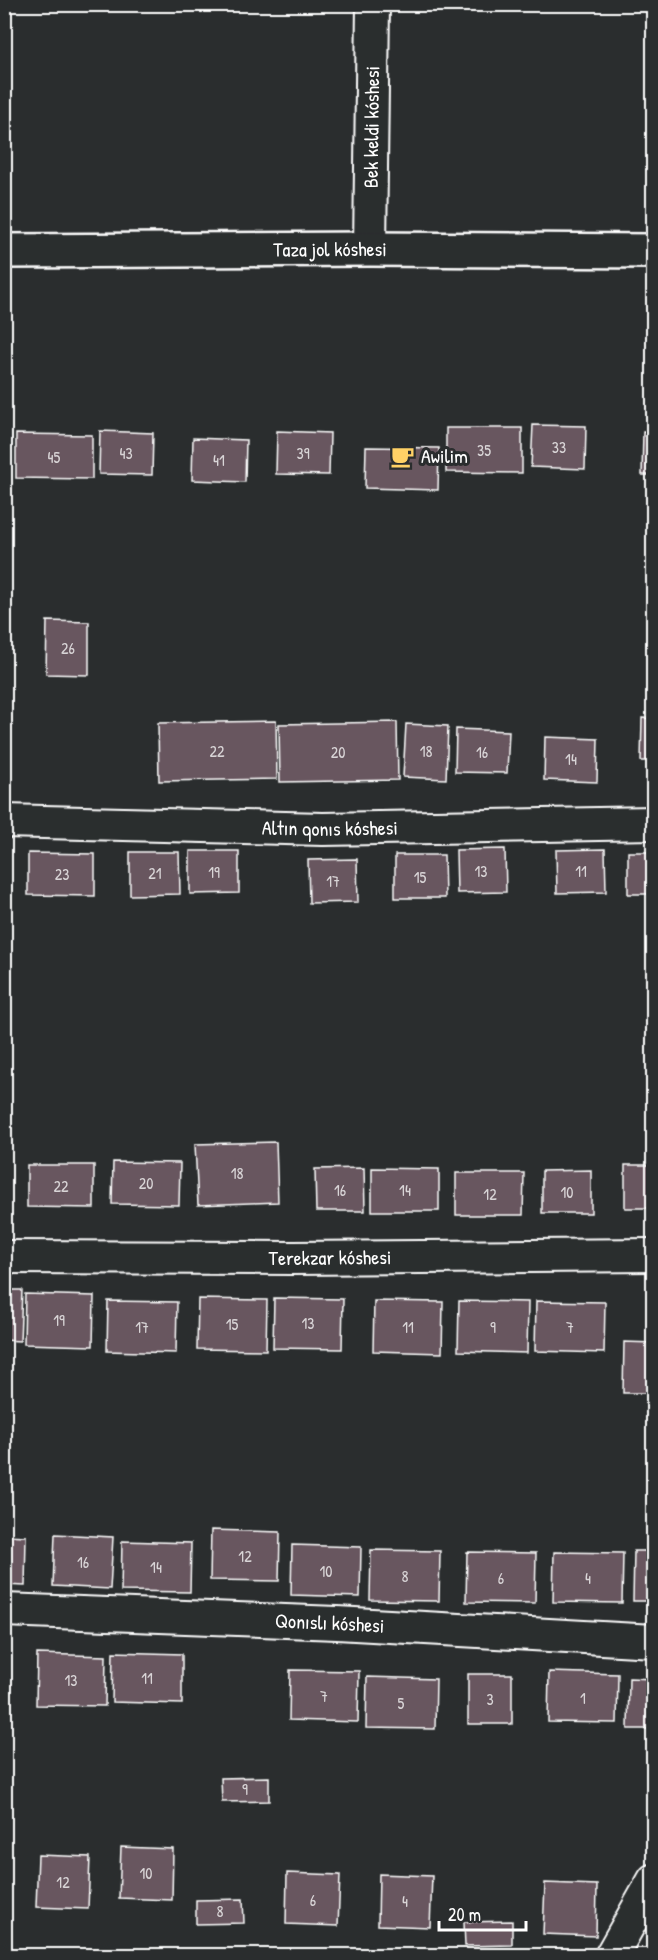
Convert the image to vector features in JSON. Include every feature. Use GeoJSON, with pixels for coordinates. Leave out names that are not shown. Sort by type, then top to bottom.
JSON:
{"type":"FeatureCollection","features":[{"type":"Feature","properties":{"kind":"main road","name":"Taza jol kóshesi"},"geometry":{"type":"LineString","coordinates":[[4,251],[370,249],[654,251]]}},
{"type":"Feature","properties":{"kind":"street","name":"Bek keldi kóshesi"},"geometry":{"type":"LineString","coordinates":[[370,249],[373,4]]}},
{"type":"Feature","properties":{"kind":"street","name":"Altın qonıs kóshesi"},"geometry":{"type":"LineString","coordinates":[[4,821],[323,829],[654,823]]}},
{"type":"Feature","properties":{"kind":"street","name":"Terekzar kóshesi"},"geometry":{"type":"LineString","coordinates":[[4,1257],[294,1258],[654,1255]]}},
{"type":"Feature","properties":{"kind":"street","name":"Qonıslı kóshesi"},"geometry":{"type":"LineString","coordinates":[[4,1610],[337,1623],[654,1641]]}},
{"type":"Feature","properties":{"kind":"street"},"geometry":{"type":"LineString","coordinates":[[611,1956],[654,1880]]}},
{"type":"Feature","properties":{"kind":"building"},"geometry":{"type":"Polygon","coordinates":[[[533,425],[586,426],[585,469],[531,467],[533,425]]]}},
{"type":"Feature","properties":{"kind":"building"},"geometry":{"type":"Polygon","coordinates":[[[446,428],[522,428],[522,473],[446,472],[446,428]]]}},
{"type":"Feature","properties":{"kind":"building"},"geometry":{"type":"Polygon","coordinates":[[[100,431],[153,433],[152,475],[99,474],[100,431]]]}},
{"type":"Feature","properties":{"kind":"building"},"geometry":{"type":"Polygon","coordinates":[[[277,431],[330,433],[329,475],[276,474],[277,431]]]}},
{"type":"Feature","properties":{"kind":"building"},"geometry":{"type":"Polygon","coordinates":[[[643,432],[654,433],[654,475],[642,475],[643,432]]]}},
{"type":"Feature","properties":{"kind":"building"},"geometry":{"type":"Polygon","coordinates":[[[16,434],[92,435],[92,479],[16,478],[16,434]]]}},
{"type":"Feature","properties":{"kind":"building"},"geometry":{"type":"Polygon","coordinates":[[[193,438],[246,440],[245,482],[192,480],[193,438]]]}},
{"type":"Feature","properties":{"kind":"building"},"geometry":{"type":"Polygon","coordinates":[[[366,447],[439,448],[438,490],[365,488],[366,447]]]}},
{"type":"Feature","properties":{"kind":"building"},"geometry":{"type":"Polygon","coordinates":[[[47,621],[89,622],[89,675],[46,674],[47,621]]]}},
{"type":"Feature","properties":{"kind":"building"},"geometry":{"type":"Polygon","coordinates":[[[642,718],[654,719],[654,761],[641,761],[642,718]]]}},
{"type":"Feature","properties":{"kind":"building"},"geometry":{"type":"Polygon","coordinates":[[[276,721],[277,779],[159,781],[158,723],[276,721]]]}},
{"type":"Feature","properties":{"kind":"building"},"geometry":{"type":"Polygon","coordinates":[[[397,722],[398,780],[280,782],[279,724],[397,722]]]}},
{"type":"Feature","properties":{"kind":"building"},"geometry":{"type":"Polygon","coordinates":[[[406,724],[448,726],[446,779],[403,777],[406,724]]]}},
{"type":"Feature","properties":{"kind":"building"},"geometry":{"type":"Polygon","coordinates":[[[456,729],[509,731],[507,773],[455,772],[456,729]]]}},
{"type":"Feature","properties":{"kind":"building"},"geometry":{"type":"Polygon","coordinates":[[[545,737],[598,739],[597,782],[544,780],[545,737]]]}},
{"type":"Feature","properties":{"kind":"building"},"geometry":{"type":"Polygon","coordinates":[[[505,849],[506,892],[457,893],[456,850],[505,849]]]}},
{"type":"Feature","properties":{"kind":"building"},"geometry":{"type":"Polygon","coordinates":[[[605,849],[606,892],[557,893],[556,850],[605,849]]]}},
{"type":"Feature","properties":{"kind":"building"},"geometry":{"type":"Polygon","coordinates":[[[190,851],[239,851],[239,893],[190,894],[190,851]]]}},
{"type":"Feature","properties":{"kind":"building"},"geometry":{"type":"Polygon","coordinates":[[[130,852],[179,852],[180,894],[130,895],[130,852]]]}},
{"type":"Feature","properties":{"kind":"building"},"geometry":{"type":"Polygon","coordinates":[[[628,852],[654,852],[654,894],[628,894],[628,852]]]}},
{"type":"Feature","properties":{"kind":"building"},"geometry":{"type":"Polygon","coordinates":[[[28,853],[95,854],[95,896],[28,895],[28,853]]]}},
{"type":"Feature","properties":{"kind":"building"},"geometry":{"type":"Polygon","coordinates":[[[395,855],[444,855],[445,898],[395,898],[395,855]]]}},
{"type":"Feature","properties":{"kind":"building"},"geometry":{"type":"Polygon","coordinates":[[[357,859],[358,902],[309,903],[308,860],[357,859]]]}},
{"type":"Feature","properties":{"kind":"building"},"geometry":{"type":"Polygon","coordinates":[[[276,1142],[278,1202],[198,1205],[195,1144],[276,1142]]]}},
{"type":"Feature","properties":{"kind":"building"},"geometry":{"type":"Polygon","coordinates":[[[113,1162],[180,1163],[179,1205],[112,1204],[113,1162]]]}},
{"type":"Feature","properties":{"kind":"building"},"geometry":{"type":"Polygon","coordinates":[[[27,1165],[94,1165],[94,1208],[27,1207],[27,1165]]]}},
{"type":"Feature","properties":{"kind":"building"},"geometry":{"type":"Polygon","coordinates":[[[625,1165],[654,1165],[654,1208],[625,1208],[625,1165]]]}},
{"type":"Feature","properties":{"kind":"building"},"geometry":{"type":"Polygon","coordinates":[[[364,1168],[365,1211],[316,1211],[315,1169],[364,1168]]]}},
{"type":"Feature","properties":{"kind":"building"},"geometry":{"type":"Polygon","coordinates":[[[372,1168],[439,1169],[439,1211],[372,1211],[372,1168]]]}},
{"type":"Feature","properties":{"kind":"building"},"geometry":{"type":"Polygon","coordinates":[[[591,1170],[591,1213],[542,1213],[542,1171],[591,1170]]]}},
{"type":"Feature","properties":{"kind":"building"},"geometry":{"type":"Polygon","coordinates":[[[456,1173],[524,1173],[523,1215],[456,1215],[456,1173]]]}},
{"type":"Feature","properties":{"kind":"building"},"geometry":{"type":"Polygon","coordinates":[[[4,1290],[22,1290],[20,1341],[4,1340],[4,1290]]]}},
{"type":"Feature","properties":{"kind":"building"},"geometry":{"type":"Polygon","coordinates":[[[25,1294],[94,1296],[93,1346],[24,1344],[25,1294]]]}},
{"type":"Feature","properties":{"kind":"building"},"geometry":{"type":"Polygon","coordinates":[[[274,1298],[343,1299],[342,1349],[273,1348],[274,1298]]]}},
{"type":"Feature","properties":{"kind":"building"},"geometry":{"type":"Polygon","coordinates":[[[198,1299],[267,1300],[266,1350],[197,1349],[198,1299]]]}},
{"type":"Feature","properties":{"kind":"building"},"geometry":{"type":"Polygon","coordinates":[[[108,1301],[177,1302],[176,1353],[107,1351],[108,1301]]]}},
{"type":"Feature","properties":{"kind":"building"},"geometry":{"type":"Polygon","coordinates":[[[374,1301],[443,1302],[442,1353],[373,1351],[374,1301]]]}},
{"type":"Feature","properties":{"kind":"building"},"geometry":{"type":"Polygon","coordinates":[[[459,1301],[528,1302],[527,1353],[458,1351],[459,1301]]]}},
{"type":"Feature","properties":{"kind":"building"},"geometry":{"type":"Polygon","coordinates":[[[536,1301],[605,1302],[604,1353],[535,1351],[536,1301]]]}},
{"type":"Feature","properties":{"kind":"building"},"geometry":{"type":"Polygon","coordinates":[[[624,1342],[654,1343],[654,1393],[623,1393],[624,1342]]]}},
{"type":"Feature","properties":{"kind":"building"},"geometry":{"type":"Polygon","coordinates":[[[211,1530],[280,1532],[279,1581],[210,1580],[211,1530]]]}},
{"type":"Feature","properties":{"kind":"building"},"geometry":{"type":"Polygon","coordinates":[[[55,1534],[113,1537],[110,1589],[53,1586],[55,1534]]]}},
{"type":"Feature","properties":{"kind":"building"},"geometry":{"type":"Polygon","coordinates":[[[4,1535],[26,1536],[25,1586],[4,1585],[4,1535]]]}},
{"type":"Feature","properties":{"kind":"building"},"geometry":{"type":"Polygon","coordinates":[[[122,1541],[191,1543],[190,1592],[121,1591],[122,1541]]]}},
{"type":"Feature","properties":{"kind":"building"},"geometry":{"type":"Polygon","coordinates":[[[292,1545],[361,1547],[360,1597],[291,1595],[292,1545]]]}},
{"type":"Feature","properties":{"kind":"building"},"geometry":{"type":"Polygon","coordinates":[[[371,1550],[440,1551],[439,1601],[370,1600],[371,1550]]]}},
{"type":"Feature","properties":{"kind":"building"},"geometry":{"type":"Polygon","coordinates":[[[634,1551],[654,1551],[654,1601],[633,1601],[634,1551]]]}},
{"type":"Feature","properties":{"kind":"building"},"geometry":{"type":"Polygon","coordinates":[[[467,1552],[536,1553],[535,1603],[466,1602],[467,1552]]]}},
{"type":"Feature","properties":{"kind":"building"},"geometry":{"type":"Polygon","coordinates":[[[554,1552],[623,1553],[622,1603],[553,1602],[554,1552]]]}},
{"type":"Feature","properties":{"kind":"building"},"geometry":{"type":"Polygon","coordinates":[[[113,1652],[182,1654],[182,1704],[112,1702],[113,1652]]]}},
{"type":"Feature","properties":{"kind":"building"},"geometry":{"type":"Polygon","coordinates":[[[37,1654],[106,1656],[105,1706],[36,1705],[37,1654]]]}},
{"type":"Feature","properties":{"kind":"building"},"geometry":{"type":"Polygon","coordinates":[[[290,1670],[359,1671],[358,1722],[289,1720],[290,1670]]]}},
{"type":"Feature","properties":{"kind":"building"},"geometry":{"type":"Polygon","coordinates":[[[549,1672],[618,1674],[617,1723],[548,1722],[549,1672]]]}},
{"type":"Feature","properties":{"kind":"building"},"geometry":{"type":"Polygon","coordinates":[[[468,1674],[512,1674],[512,1724],[468,1724],[468,1674]]]}},
{"type":"Feature","properties":{"kind":"building"},"geometry":{"type":"Polygon","coordinates":[[[367,1677],[436,1679],[435,1729],[366,1728],[367,1677]]]}},
{"type":"Feature","properties":{"kind":"building"},"geometry":{"type":"Polygon","coordinates":[[[629,1678],[654,1679],[654,1729],[628,1729],[629,1678]]]}},
{"type":"Feature","properties":{"kind":"building"},"geometry":{"type":"Polygon","coordinates":[[[269,1777],[269,1801],[222,1802],[221,1778],[269,1777]]]}},
{"type":"Feature","properties":{"kind":"building"},"geometry":{"type":"Polygon","coordinates":[[[121,1847],[173,1849],[172,1900],[119,1898],[121,1847]]]}},
{"type":"Feature","properties":{"kind":"building"},"geometry":{"type":"Polygon","coordinates":[[[38,1855],[90,1857],[88,1909],[36,1907],[38,1855]]]}},
{"type":"Feature","properties":{"kind":"building"},"geometry":{"type":"Polygon","coordinates":[[[287,1873],[340,1875],[338,1926],[286,1924],[287,1873]]]}},
{"type":"Feature","properties":{"kind":"building"},"geometry":{"type":"Polygon","coordinates":[[[379,1874],[432,1876],[430,1927],[378,1925],[379,1874]]]}},
{"type":"Feature","properties":{"kind":"building"},"geometry":{"type":"Polygon","coordinates":[[[545,1883],[597,1885],[596,1936],[543,1934],[545,1883]]]}},
{"type":"Feature","properties":{"kind":"building"},"geometry":{"type":"Polygon","coordinates":[[[243,1899],[244,1923],[196,1924],[196,1900],[243,1899]]]}},
{"type":"Feature","properties":{"kind":"building"},"geometry":{"type":"Polygon","coordinates":[[[512,1921],[512,1945],[465,1946],[464,1922],[512,1921]]]}},
{"type":"Feature","properties":{"kind":"place","name":"Awilim"},"geometry":{"type":"Point","coordinates":[403,456]}}]}
